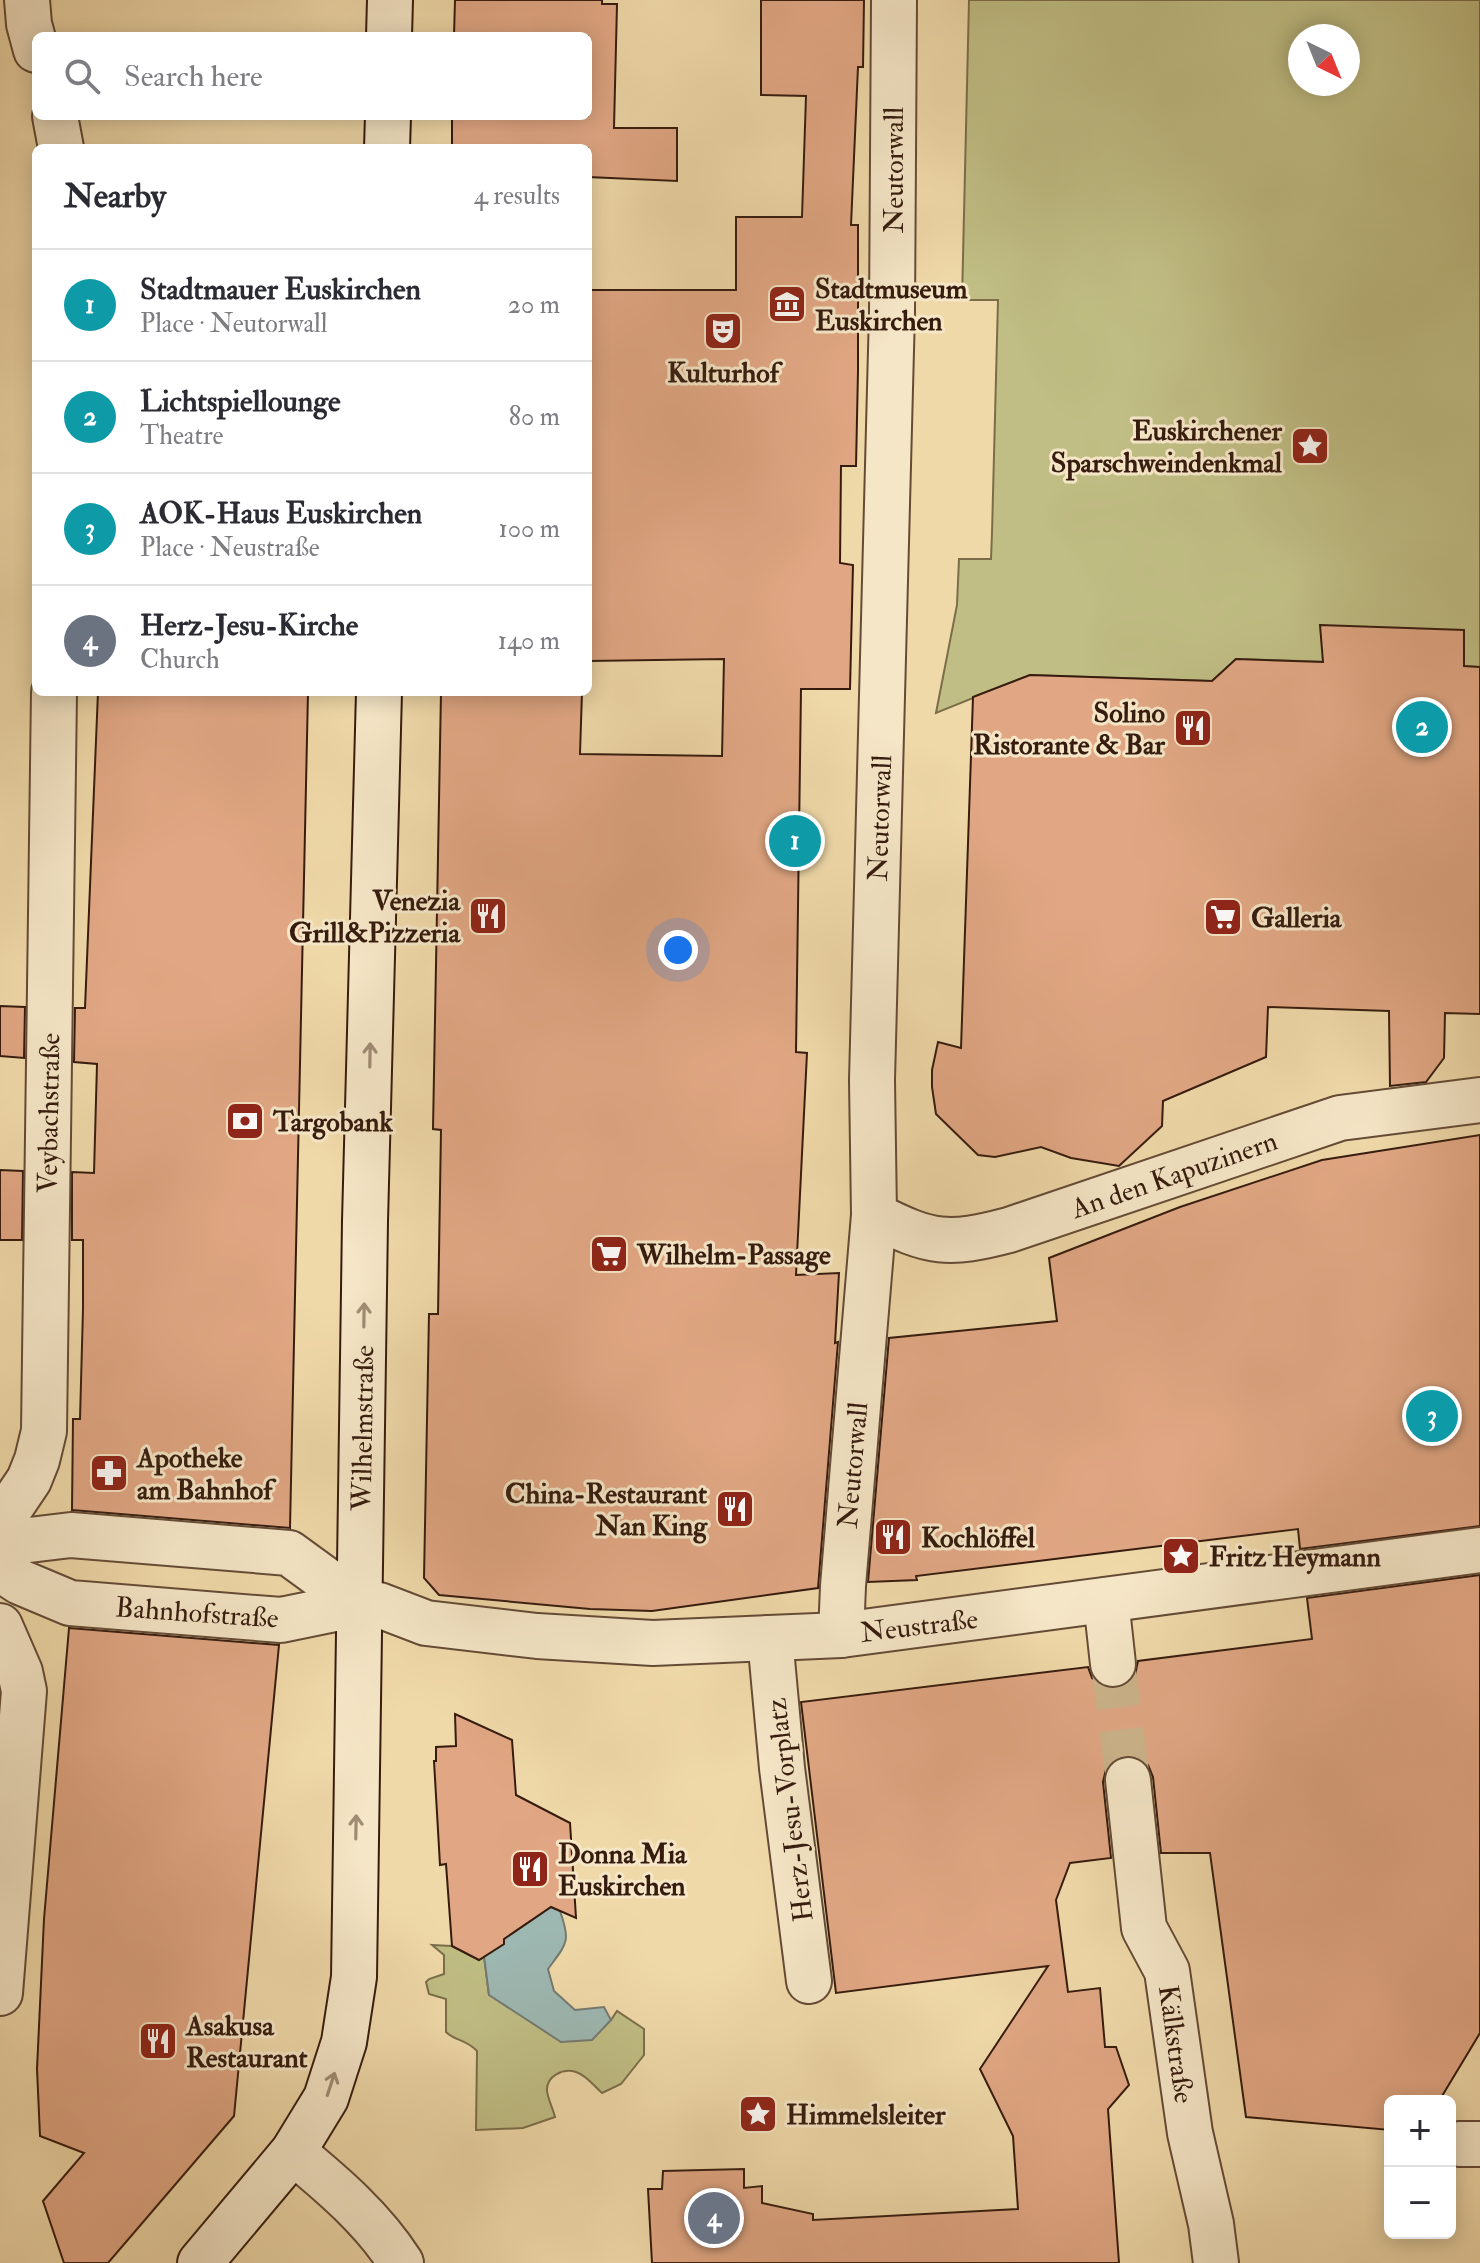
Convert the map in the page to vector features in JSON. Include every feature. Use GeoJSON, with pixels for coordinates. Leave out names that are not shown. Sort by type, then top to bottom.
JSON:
{"type":"FeatureCollection","features":[{"type":"Feature","properties":{"kind":"street"},"geometry":{"type":"LineString","coordinates":[[27,0],[32,35]]}},
{"type":"Feature","properties":{"kind":"street"},"geometry":{"type":"LineString","coordinates":[[389,32],[390,0]]}},
{"type":"Feature","properties":{"kind":"street","name":"Neutorwall"},"geometry":{"type":"LineString","coordinates":[[841,1635],[874,1215],[872,1080],[892,312],[894,0]]}},
{"type":"Feature","properties":{"kind":"street"},"geometry":{"type":"LineString","coordinates":[[56,120],[60,144]]}},
{"type":"Feature","properties":{"kind":"street"},"geometry":{"type":"LineString","coordinates":[[387,144],[388,120]]}},
{"type":"Feature","properties":{"kind":"street","name":"Veybachstraße"},"geometry":{"type":"LineString","coordinates":[[0,1523],[29,1480],[44,1431],[54,696]]}},
{"type":"Feature","properties":{"kind":"street","name":"Wilhelmstraße"},"geometry":{"type":"LineString","coordinates":[[200,2263],[293,2152],[326,2098],[344,2042],[354,1977],[365,1221],[379,696]]}},
{"type":"Feature","properties":{"kind":"street","name":"An den Kapuzinern"},"geometry":{"type":"LineString","coordinates":[[874,1215],[905,1231],[942,1241],[973,1240],[1340,1118],[1480,1100]]}},
{"type":"Feature","properties":{"kind":"street"},"geometry":{"type":"LineString","coordinates":[[0,1550],[21,1541],[71,1535],[289,1553],[359,1604]]}},
{"type":"Feature","properties":{"kind":"street","name":"Neustraße"},"geometry":{"type":"LineString","coordinates":[[359,1604],[379,1605],[426,1623],[537,1636],[653,1643],[841,1635],[1480,1550]]}},
{"type":"Feature","properties":{"kind":"street","name":"Bahnhofstraße"},"geometry":{"type":"LineString","coordinates":[[0,1569],[20,1582],[70,1603],[281,1620],[359,1604]]}},
{"type":"Feature","properties":{"kind":"street"},"geometry":{"type":"LineString","coordinates":[[1106,1600],[1113,1664]]}},
{"type":"Feature","properties":{"kind":"street"},"geometry":{"type":"LineString","coordinates":[[0,1626],[20,1672],[24,1691],[0,1993]]}},
{"type":"Feature","properties":{"kind":"street","name":"Herz-Jesu-Vorplatz"},"geometry":{"type":"LineString","coordinates":[[770,1638],[782,1768],[809,1981]]}},
{"type":"Feature","properties":{"kind":"street","name":"Kälkstraße"},"geometry":{"type":"LineString","coordinates":[[1128,1780],[1144,1928],[1167,1971],[1190,2133],[1211,2224],[1216,2263]]}},
{"type":"Feature","properties":{"kind":"street"},"geometry":{"type":"LineString","coordinates":[[293,2152],[342,2192],[401,2263]]}},
{"type":"Feature","properties":{"kind":"shaded area"},"geometry":{"type":"Polygon","coordinates":[[[969,0],[1480,0],[1480,667],[1236,659],[1212,681],[1030,675],[936,713],[957,605],[959,559],[991,559],[998,300],[962,300],[969,0]]]}},
{"type":"Feature","properties":{"kind":"shaded area"},"geometry":{"type":"Polygon","coordinates":[[[432,1945],[452,1946],[479,1960],[484,1956],[489,1995],[611,2020],[617,2011],[644,2029],[644,2055],[621,2084],[602,2093],[580,2073],[566,2071],[556,2074],[547,2086],[555,2117],[523,2128],[476,2130],[477,2051],[446,2032],[446,1999],[429,1994],[426,1982],[444,1974],[444,1955],[432,1945]]]}},
{"type":"Feature","properties":{"kind":"water"},"geometry":{"type":"Polygon","coordinates":[[[551,1907],[560,1911],[566,1936],[563,1947],[548,1969],[554,1991],[575,2010],[604,2007],[611,2020],[592,2040],[561,2042],[489,1995],[484,1956],[551,1907]]]}},
{"type":"Feature","properties":{"kind":"building"},"geometry":{"type":"Polygon","coordinates":[[[455,0],[602,0],[602,4],[617,4],[614,128],[677,128],[677,181],[592,177],[592,144],[452,144],[452,120],[592,120],[592,32],[454,32],[455,0]]]}},
{"type":"Feature","properties":{"kind":"building"},"geometry":{"type":"Polygon","coordinates":[[[761,0],[864,0],[863,67],[858,67],[851,225],[858,225],[856,466],[841,466],[840,563],[853,565],[850,689],[801,689],[796,1052],[807,1053],[796,1275],[839,1273],[835,1343],[838,1342],[818,1588],[652,1611],[590,1609],[439,1595],[424,1578],[429,1314],[438,1314],[441,1130],[433,1129],[441,696],[582,696],[580,754],[722,756],[724,659],[592,661],[592,290],[736,290],[736,217],[802,217],[806,96],[761,95],[761,0]]]}},
{"type":"Feature","properties":{"kind":"building","name":"Galleria"},"geometry":{"type":"Polygon","coordinates":[[[1320,625],[1464,630],[1464,666],[1480,667],[1480,1014],[1445,1013],[1444,1058],[1426,1082],[1390,1086],[1389,1011],[1268,1007],[1266,1057],[1163,1101],[1162,1126],[1119,1166],[1071,1158],[1041,1147],[995,1157],[978,1155],[936,1114],[932,1087],[938,1042],[961,1048],[973,697],[1030,675],[1212,681],[1236,659],[1323,662],[1320,625]]]}},
{"type":"Feature","properties":{"kind":"building"},"geometry":{"type":"Polygon","coordinates":[[[98,696],[308,696],[290,1528],[72,1510],[73,1419],[80,1419],[83,1240],[72,1240],[72,1172],[94,1173],[97,1064],[74,1062],[75,1008],[85,1008],[98,696]]]}},
{"type":"Feature","properties":{"kind":"building"},"geometry":{"type":"Polygon","coordinates":[[[0,1006],[25,1007],[24,1058],[0,1056],[0,1006]]]}},
{"type":"Feature","properties":{"kind":"building"},"geometry":{"type":"Polygon","coordinates":[[[1480,1135],[1480,1526],[1300,1549],[1298,1529],[916,1576],[917,1580],[868,1582],[889,1338],[1057,1321],[1049,1258],[1180,1207],[1322,1160],[1480,1135]]]}},
{"type":"Feature","properties":{"kind":"building"},"geometry":{"type":"Polygon","coordinates":[[[0,1170],[23,1171],[22,1240],[0,1240],[0,1170]]]}},
{"type":"Feature","properties":{"kind":"building"},"geometry":{"type":"Polygon","coordinates":[[[1480,1575],[1480,2033],[1443,2095],[1384,2095],[1384,2129],[1246,2117],[1210,1853],[1161,1853],[1153,1777],[1148,1765],[1139,1758],[1125,1755],[1113,1760],[1106,1769],[1103,1782],[1111,1858],[1070,1863],[1056,1900],[1068,1992],[1100,1988],[1105,2047],[1116,2047],[1129,2085],[1108,2109],[1119,2263],[652,2263],[648,2189],[662,2189],[663,2171],[744,2169],[744,2188],[762,2186],[762,2203],[813,2214],[813,2220],[1018,2209],[1013,2136],[980,2069],[1048,1966],[836,1993],[801,1702],[1088,1667],[1092,1678],[1102,1686],[1116,1689],[1127,1685],[1135,1675],[1138,1661],[1312,1639],[1307,1598],[1480,1575]]]}},
{"type":"Feature","properties":{"kind":"building"},"geometry":{"type":"Polygon","coordinates":[[[69,1628],[279,1645],[234,2116],[108,2263],[64,2263],[43,2201],[84,2153],[40,2136],[37,2069],[44,1919],[69,1628]]]}},
{"type":"Feature","properties":{"kind":"building"},"geometry":{"type":"Polygon","coordinates":[[[455,1714],[512,1740],[516,1795],[570,1823],[576,1918],[551,1907],[479,1960],[452,1946],[446,1864],[440,1865],[434,1761],[436,1747],[456,1746],[455,1714]]]}},
{"type":"Feature","properties":{"kind":"tunnel"},"geometry":{"type":"LineString","coordinates":[[1113,1664],[1128,1780]]}},
{"type":"Feature","properties":{"kind":"place","name":"Stadtmuseum Euskirchen"},"geometry":{"type":"Point","coordinates":[787,304]}},
{"type":"Feature","properties":{"kind":"place","name":"Kulturhof"},"geometry":{"type":"Point","coordinates":[723,331]}},
{"type":"Feature","properties":{"kind":"place","name":"Euskirchener Sparschweindenkmal"},"geometry":{"type":"Point","coordinates":[1310,446]}},
{"type":"Feature","properties":{"kind":"place","name":"Lichtspiellounge"},"geometry":{"type":"Point","coordinates":[1422,727]}},
{"type":"Feature","properties":{"kind":"place","name":"Solino Ristorante & Bar"},"geometry":{"type":"Point","coordinates":[1193,728]}},
{"type":"Feature","properties":{"kind":"place","name":"Stadtmauer Euskirchen"},"geometry":{"type":"Point","coordinates":[795,841]}},
{"type":"Feature","properties":{"kind":"place","name":"Venezia Grill&Pizzeria"},"geometry":{"type":"Point","coordinates":[488,916]}},
{"type":"Feature","properties":{"kind":"place","name":"Galleria"},"geometry":{"type":"Point","coordinates":[1223,917]}},
{"type":"Feature","properties":{"kind":"place","name":"Targobank"},"geometry":{"type":"Point","coordinates":[245,1121]}},
{"type":"Feature","properties":{"kind":"place","name":"Wilhelm-Passage"},"geometry":{"type":"Point","coordinates":[609,1254]}},
{"type":"Feature","properties":{"kind":"place","name":"AOK-Haus Euskirchen"},"geometry":{"type":"Point","coordinates":[1432,1416]}},
{"type":"Feature","properties":{"kind":"place","name":"Apotheke am Bahnhof"},"geometry":{"type":"Point","coordinates":[109,1473]}},
{"type":"Feature","properties":{"kind":"place","name":"China-Restaurant Nan King"},"geometry":{"type":"Point","coordinates":[735,1509]}},
{"type":"Feature","properties":{"kind":"place","name":"Kochlöffel"},"geometry":{"type":"Point","coordinates":[893,1537]}},
{"type":"Feature","properties":{"kind":"place","name":"Fritz Heymann"},"geometry":{"type":"Point","coordinates":[1181,1556]}},
{"type":"Feature","properties":{"kind":"place","name":"Donna Mia Euskirchen"},"geometry":{"type":"Point","coordinates":[530,1869]}},
{"type":"Feature","properties":{"kind":"place","name":"Asakusa Restaurant"},"geometry":{"type":"Point","coordinates":[158,2041]}},
{"type":"Feature","properties":{"kind":"place","name":"Himmelsleiter"},"geometry":{"type":"Point","coordinates":[758,2114]}},
{"type":"Feature","properties":{"kind":"place","name":"Herz-Jesu-Kirche"},"geometry":{"type":"Point","coordinates":[714,2218]}}]}
